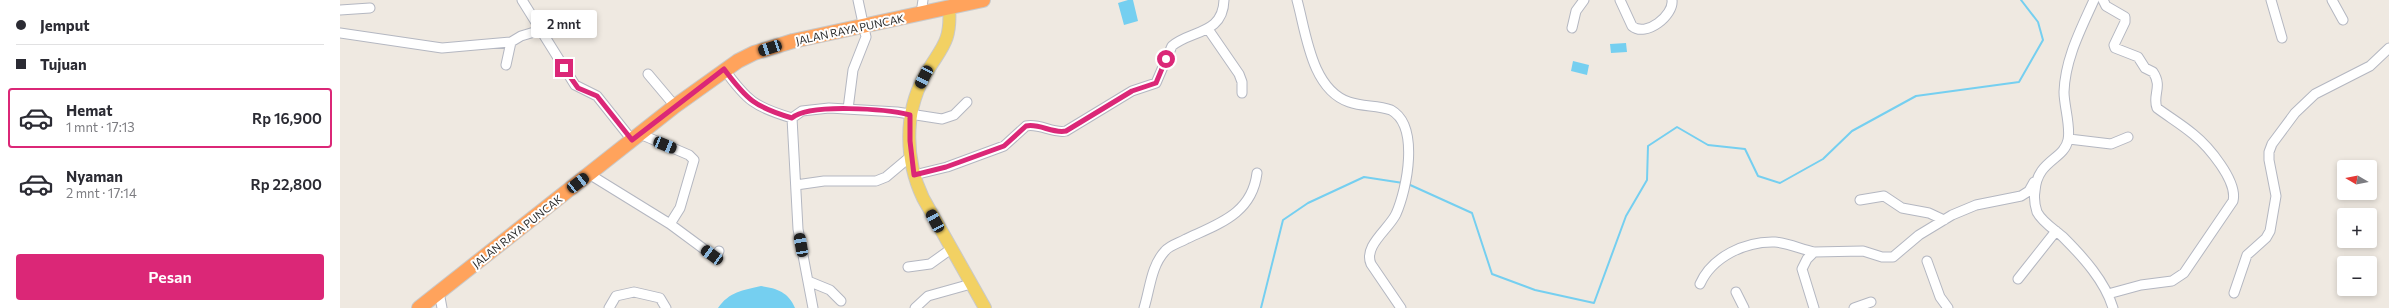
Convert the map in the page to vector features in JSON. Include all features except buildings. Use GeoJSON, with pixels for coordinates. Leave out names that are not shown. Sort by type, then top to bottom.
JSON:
{"type":"FeatureCollection","features":[{"type":"Feature","properties":{"kind":"highway","name":"JALAN RAYA PUNCAK"},"geometry":{"type":"LineString","coordinates":[[419,308],[675,106],[724,69],[745,57],[770,48],[865,25],[922,7],[949,7],[983,0]]}},
{"type":"Feature","properties":{"kind":"main road"},"geometry":{"type":"LineString","coordinates":[[949,7],[950,25],[947,39],[920,85],[910,115],[911,156],[914,175],[923,198],[985,308]]}},
{"type":"Feature","properties":{"kind":"street"},"geometry":{"type":"LineString","coordinates":[[522,0],[575,86],[597,96],[636,137],[689,155],[694,160],[680,208],[670,224]]}},
{"type":"Feature","properties":{"kind":"street"},"geometry":{"type":"LineString","coordinates":[[848,109],[853,70],[865,42],[865,25],[858,0]]}},
{"type":"Feature","properties":{"kind":"street"},"geometry":{"type":"LineString","coordinates":[[914,175],[946,167],[1004,146],[1026,126],[1040,126],[1060,132],[1066,131],[1132,91],[1156,83],[1172,46],[1208,29],[1221,14],[1224,0]]}},
{"type":"Feature","properties":{"kind":"street"},"geometry":{"type":"LineString","coordinates":[[1297,0],[1311,57],[1330,88],[1348,102],[1385,108],[1396,113],[1402,120],[1408,146],[1407,171],[1404,186],[1395,215],[1374,245],[1369,258],[1371,264],[1401,308]]}},
{"type":"Feature","properties":{"kind":"street"},"geometry":{"type":"LineString","coordinates":[[1572,28],[1576,11],[1584,0]]}},
{"type":"Feature","properties":{"kind":"street"},"geometry":{"type":"LineString","coordinates":[[1620,0],[1632,26],[1639,29],[1651,26],[1665,17],[1672,9],[1672,0]]}},
{"type":"Feature","properties":{"kind":"street"},"geometry":{"type":"LineString","coordinates":[[1700,284],[1705,273],[1713,264],[1743,247],[1775,242],[1814,252],[1863,251],[1882,257],[1893,257],[1913,239],[1944,220],[1971,207],[2021,196],[2029,191],[2045,166],[2063,150],[2069,139],[2064,99],[2067,75],[2077,37],[2094,0]]}},
{"type":"Feature","properties":{"kind":"street"},"geometry":{"type":"LineString","coordinates":[[2102,0],[2106,6],[2125,17],[2125,22],[2114,45],[2115,48],[2138,57],[2145,68],[2153,72],[2158,87],[2155,103],[2157,108],[2194,134],[2206,147],[2227,175],[2234,192],[2233,201],[2184,273],[2172,281],[2141,285],[2108,294]]}},
{"type":"Feature","properties":{"kind":"street"},"geometry":{"type":"LineString","coordinates":[[2271,0],[2282,38]]}},
{"type":"Feature","properties":{"kind":"street"},"geometry":{"type":"LineString","coordinates":[[2332,0],[2343,20]]}},
{"type":"Feature","properties":{"kind":"street"},"geometry":{"type":"LineString","coordinates":[[340,10],[370,8]]}},
{"type":"Feature","properties":{"kind":"street"},"geometry":{"type":"LineString","coordinates":[[1208,29],[1239,74],[1242,82],[1242,93]]}},
{"type":"Feature","properties":{"kind":"street"},"geometry":{"type":"LineString","coordinates":[[340,33],[442,48],[511,42],[521,36],[541,30]]}},
{"type":"Feature","properties":{"kind":"street"},"geometry":{"type":"LineString","coordinates":[[506,66],[511,42]]}},
{"type":"Feature","properties":{"kind":"street"},"geometry":{"type":"LineString","coordinates":[[2234,293],[2247,255],[2266,238],[2270,231],[2276,196],[2269,160],[2272,144],[2294,114],[2312,96],[2370,66],[2389,48]]}},
{"type":"Feature","properties":{"kind":"street"},"geometry":{"type":"LineString","coordinates":[[724,69],[745,96],[757,106],[792,118],[802,112],[848,109],[945,119],[957,112],[968,102]]}},
{"type":"Feature","properties":{"kind":"street"},"geometry":{"type":"LineString","coordinates":[[648,74],[675,106]]}},
{"type":"Feature","properties":{"kind":"street"},"geometry":{"type":"LineString","coordinates":[[792,118],[798,229],[813,308]]}},
{"type":"Feature","properties":{"kind":"street"},"geometry":{"type":"LineString","coordinates":[[2069,139],[2111,144],[2128,137]]}},
{"type":"Feature","properties":{"kind":"street"},"geometry":{"type":"LineString","coordinates":[[796,185],[824,181],[876,181],[886,177],[911,156]]}},
{"type":"Feature","properties":{"kind":"street"},"geometry":{"type":"LineString","coordinates":[[1144,308],[1154,271],[1164,252],[1173,245],[1229,220],[1243,207],[1251,196],[1258,173]]}},
{"type":"Feature","properties":{"kind":"street"},"geometry":{"type":"LineString","coordinates":[[589,174],[670,224],[712,255],[717,255],[719,251]]}},
{"type":"Feature","properties":{"kind":"street"},"geometry":{"type":"LineString","coordinates":[[2036,180],[2034,195],[2037,212],[2085,260],[2108,294],[2113,308]]}},
{"type":"Feature","properties":{"kind":"street"},"geometry":{"type":"LineString","coordinates":[[1860,200],[1884,196],[1902,208],[1929,213],[1944,220]]}},
{"type":"Feature","properties":{"kind":"street"},"geometry":{"type":"LineString","coordinates":[[2018,279],[2056,231]]}},
{"type":"Feature","properties":{"kind":"street"},"geometry":{"type":"LineString","coordinates":[[908,267],[930,264],[952,249]]}},
{"type":"Feature","properties":{"kind":"street"},"geometry":{"type":"LineString","coordinates":[[1814,252],[1807,259],[1802,269],[1814,308]]}},
{"type":"Feature","properties":{"kind":"street"},"geometry":{"type":"LineString","coordinates":[[1927,261],[1940,297],[1948,308]]}},
{"type":"Feature","properties":{"kind":"street"},"geometry":{"type":"LineString","coordinates":[[808,281],[830,290],[841,301]]}},
{"type":"Feature","properties":{"kind":"street"},"geometry":{"type":"LineString","coordinates":[[915,308],[928,296],[971,284]]}},
{"type":"Feature","properties":{"kind":"street"},"geometry":{"type":"LineString","coordinates":[[439,292],[442,308]]}},
{"type":"Feature","properties":{"kind":"street"},"geometry":{"type":"LineString","coordinates":[[609,308],[616,296],[634,292],[660,298],[666,308]]}},
{"type":"Feature","properties":{"kind":"street"},"geometry":{"type":"LineString","coordinates":[[1736,292],[1744,308]]}},
{"type":"Feature","properties":{"kind":"street"},"geometry":{"type":"LineString","coordinates":[[1854,308],[1871,302]]}},
{"type":"Feature","properties":{"kind":"water"},"geometry":{"type":"Polygon","coordinates":[[[1133,0],[1138,21],[1124,25],[1118,3],[1133,0]]]}},
{"type":"Feature","properties":{"kind":"water"},"geometry":{"type":"Polygon","coordinates":[[[1626,43],[1627,52],[1611,53],[1610,44],[1626,43]]]}},
{"type":"Feature","properties":{"kind":"water"},"geometry":{"type":"Polygon","coordinates":[[[1573,61],[1589,65],[1587,75],[1571,71],[1573,61]]]}},
{"type":"Feature","properties":{"kind":"water"},"geometry":{"type":"Polygon","coordinates":[[[761,286],[772,288],[786,295],[795,308],[718,308],[727,298],[737,292],[761,286]]]}},
{"type":"Feature","properties":{"kind":"waterway"},"geometry":{"type":"LineString","coordinates":[[1408,184],[1472,213],[1492,274],[1535,290],[1594,303],[1626,216],[1647,180],[1648,146],[1677,127],[1708,145],[1745,149],[1758,176],[1780,183],[1823,159],[1852,131],[1916,96],[2019,82],[2043,40],[2038,22],[2021,0]]}},
{"type":"Feature","properties":{"kind":"waterway"},"geometry":{"type":"LineString","coordinates":[[1261,308],[1283,220],[1308,203],[1364,177],[1403,183]]}},
{"type":"Feature","properties":{"kind":"route"},"geometry":{"type":"LineString","coordinates":[[564,68],[575,86],[597,96],[632,140],[724,69],[750,101],[763,109],[792,118],[798,113],[829,108],[897,112],[910,115],[911,156],[914,175],[946,167],[1004,146],[1026,126],[1040,126],[1064,132],[1088,116],[1132,91],[1156,83],[1160,79],[1166,59]]}}]}
